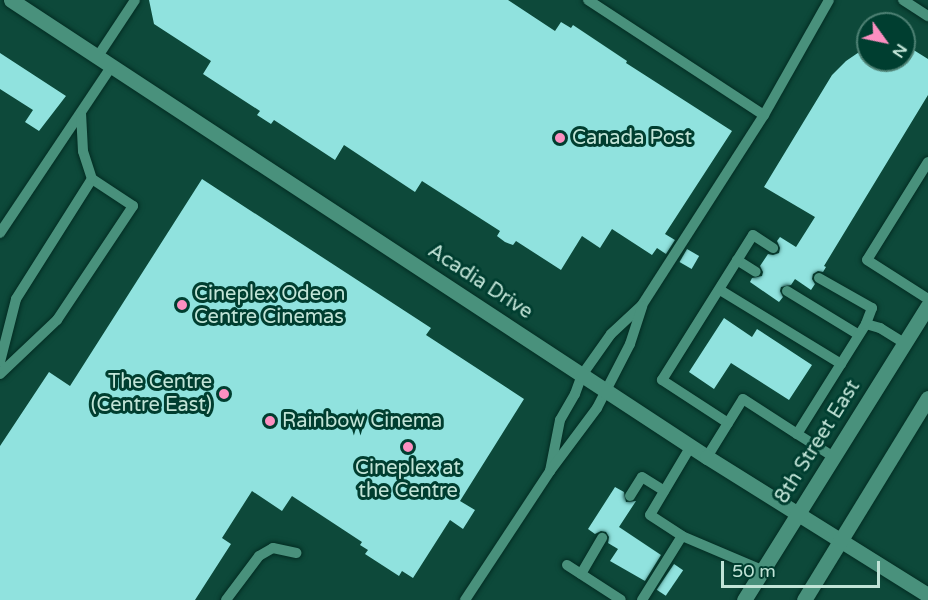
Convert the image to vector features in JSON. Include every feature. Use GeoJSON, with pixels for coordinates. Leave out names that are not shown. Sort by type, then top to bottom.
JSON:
{"type":"FeatureCollection","features":[{"type":"Feature","properties":{"kind":"street","name":"Acadia Drive"},"geometry":{"type":"LineString","coordinates":[[11,0],[691,446],[841,543],[928,595]]}},
{"type":"Feature","properties":{"kind":"street","name":"8th Street East"},"geometry":{"type":"LineString","coordinates":[[744,600],[928,306]]}},
{"type":"Feature","properties":{"kind":"street"},"geometry":{"type":"LineString","coordinates":[[804,600],[928,398]]}},
{"type":"Feature","properties":{"kind":"lane"},"geometry":{"type":"LineString","coordinates":[[98,56],[135,0]]}},
{"type":"Feature","properties":{"kind":"lane"},"geometry":{"type":"LineString","coordinates":[[588,0],[764,115]]}},
{"type":"Feature","properties":{"kind":"lane"},"geometry":{"type":"LineString","coordinates":[[550,471],[560,420],[575,394],[582,375],[611,334],[642,305],[764,115],[829,0]]}},
{"type":"Feature","properties":{"kind":"lane"},"geometry":{"type":"LineString","coordinates":[[903,0],[928,16]]}},
{"type":"Feature","properties":{"kind":"lane"},"geometry":{"type":"LineString","coordinates":[[0,233],[112,66]]}},
{"type":"Feature","properties":{"kind":"lane"},"geometry":{"type":"LineString","coordinates":[[0,374],[57,320],[133,206],[92,179],[83,151],[81,114]]}},
{"type":"Feature","properties":{"kind":"lane"},"geometry":{"type":"LineString","coordinates":[[928,162],[867,260],[928,299]]}},
{"type":"Feature","properties":{"kind":"lane"},"geometry":{"type":"LineString","coordinates":[[0,362],[16,299],[92,179]]}},
{"type":"Feature","properties":{"kind":"lane"},"geometry":{"type":"LineString","coordinates":[[728,423],[662,380],[753,235],[773,248]]}},
{"type":"Feature","properties":{"kind":"lane"},"geometry":{"type":"LineString","coordinates":[[737,260],[756,272]]}},
{"type":"Feature","properties":{"kind":"lane"},"geometry":{"type":"LineString","coordinates":[[797,434],[866,324],[872,308],[819,278]]}},
{"type":"Feature","properties":{"kind":"lane"},"geometry":{"type":"LineString","coordinates":[[720,290],[841,364]]}},
{"type":"Feature","properties":{"kind":"lane"},"geometry":{"type":"LineString","coordinates":[[787,291],[859,335]]}},
{"type":"Feature","properties":{"kind":"lane"},"geometry":{"type":"LineString","coordinates":[[465,600],[550,471],[581,432],[607,391],[630,344],[642,305]]}},
{"type":"Feature","properties":{"kind":"lane"},"geometry":{"type":"LineString","coordinates":[[866,324],[880,328],[904,343]]}},
{"type":"Feature","properties":{"kind":"lane"},"geometry":{"type":"LineString","coordinates":[[707,456],[744,399],[834,457]]}},
{"type":"Feature","properties":{"kind":"lane"},"geometry":{"type":"LineString","coordinates":[[691,446],[650,515],[682,536],[762,570]]}},
{"type":"Feature","properties":{"kind":"lane"},"geometry":{"type":"LineString","coordinates":[[630,496],[642,477],[664,491]]}},
{"type":"Feature","properties":{"kind":"lane"},"geometry":{"type":"LineString","coordinates":[[642,600],[682,536]]}},
{"type":"Feature","properties":{"kind":"lane"},"geometry":{"type":"LineString","coordinates":[[581,574],[602,538]]}},
{"type":"Feature","properties":{"kind":"lane"},"geometry":{"type":"LineString","coordinates":[[226,600],[259,556],[273,549],[285,549],[296,553]]}},
{"type":"Feature","properties":{"kind":"lane"},"geometry":{"type":"LineString","coordinates":[[567,565],[621,600]]}},
{"type":"Feature","properties":{"kind":"building"},"geometry":{"type":"Polygon","coordinates":[[[149,0],[508,0],[555,31],[561,22],[571,28],[573,25],[627,61],[626,63],[732,131],[665,234],[675,240],[666,254],[657,248],[652,255],[612,229],[600,248],[582,236],[561,270],[516,241],[513,245],[505,242],[497,236],[500,231],[422,181],[415,192],[344,145],[335,160],[274,120],[271,124],[257,115],[260,111],[203,74],[211,61],[154,24],[149,0]]]}},
{"type":"Feature","properties":{"kind":"building"},"geometry":{"type":"Polygon","coordinates":[[[916,52],[928,59],[928,95],[824,266],[826,267],[823,272],[818,271],[813,274],[812,279],[815,284],[811,290],[795,279],[791,285],[781,287],[783,297],[779,302],[750,282],[752,278],[762,276],[760,266],[768,254],[779,253],[780,248],[777,241],[780,237],[796,247],[815,217],[764,187],[832,75],[856,54],[856,72],[916,72],[916,52]]]}},
{"type":"Feature","properties":{"kind":"building"},"geometry":{"type":"Polygon","coordinates":[[[0,53],[66,96],[39,131],[25,122],[33,110],[0,89],[0,53]]]}},
{"type":"Feature","properties":{"kind":"building","name":"The Centre (Centre East)"},"geometry":{"type":"Polygon","coordinates":[[[202,179],[431,328],[426,335],[524,399],[460,501],[475,510],[463,529],[450,520],[413,578],[402,571],[399,576],[365,554],[368,550],[360,545],[362,542],[292,496],[282,511],[252,491],[222,538],[231,544],[195,600],[0,600],[0,446],[49,372],[70,386],[202,179]]]}},
{"type":"Feature","properties":{"kind":"building"},"geometry":{"type":"Polygon","coordinates":[[[687,249],[699,256],[692,269],[680,262],[687,249]]]}},
{"type":"Feature","properties":{"kind":"building"},"geometry":{"type":"Polygon","coordinates":[[[724,318],[752,337],[757,329],[812,365],[789,400],[731,363],[714,389],[689,372],[724,318]]]}},
{"type":"Feature","properties":{"kind":"building"},"geometry":{"type":"Polygon","coordinates":[[[615,487],[624,492],[626,502],[636,501],[619,527],[661,555],[645,581],[610,561],[618,549],[608,543],[609,537],[606,532],[601,531],[595,534],[588,529],[615,487]]]}},
{"type":"Feature","properties":{"kind":"building"},"geometry":{"type":"Polygon","coordinates":[[[674,564],[683,570],[666,596],[657,590],[674,564]]]}},
{"type":"Feature","properties":{"kind":"place","name":"Canada Post"},"geometry":{"type":"Point","coordinates":[560,138]}},
{"type":"Feature","properties":{"kind":"place","name":"Cineplex Odeon Centre Cinemas"},"geometry":{"type":"Point","coordinates":[182,305]}},
{"type":"Feature","properties":{"kind":"place","name":"The Centre (Centre East)"},"geometry":{"type":"Point","coordinates":[224,394]}},
{"type":"Feature","properties":{"kind":"place","name":"Rainbow Cinema"},"geometry":{"type":"Point","coordinates":[270,421]}},
{"type":"Feature","properties":{"kind":"place","name":"Cineplex at the Centre"},"geometry":{"type":"Point","coordinates":[408,447]}}]}
